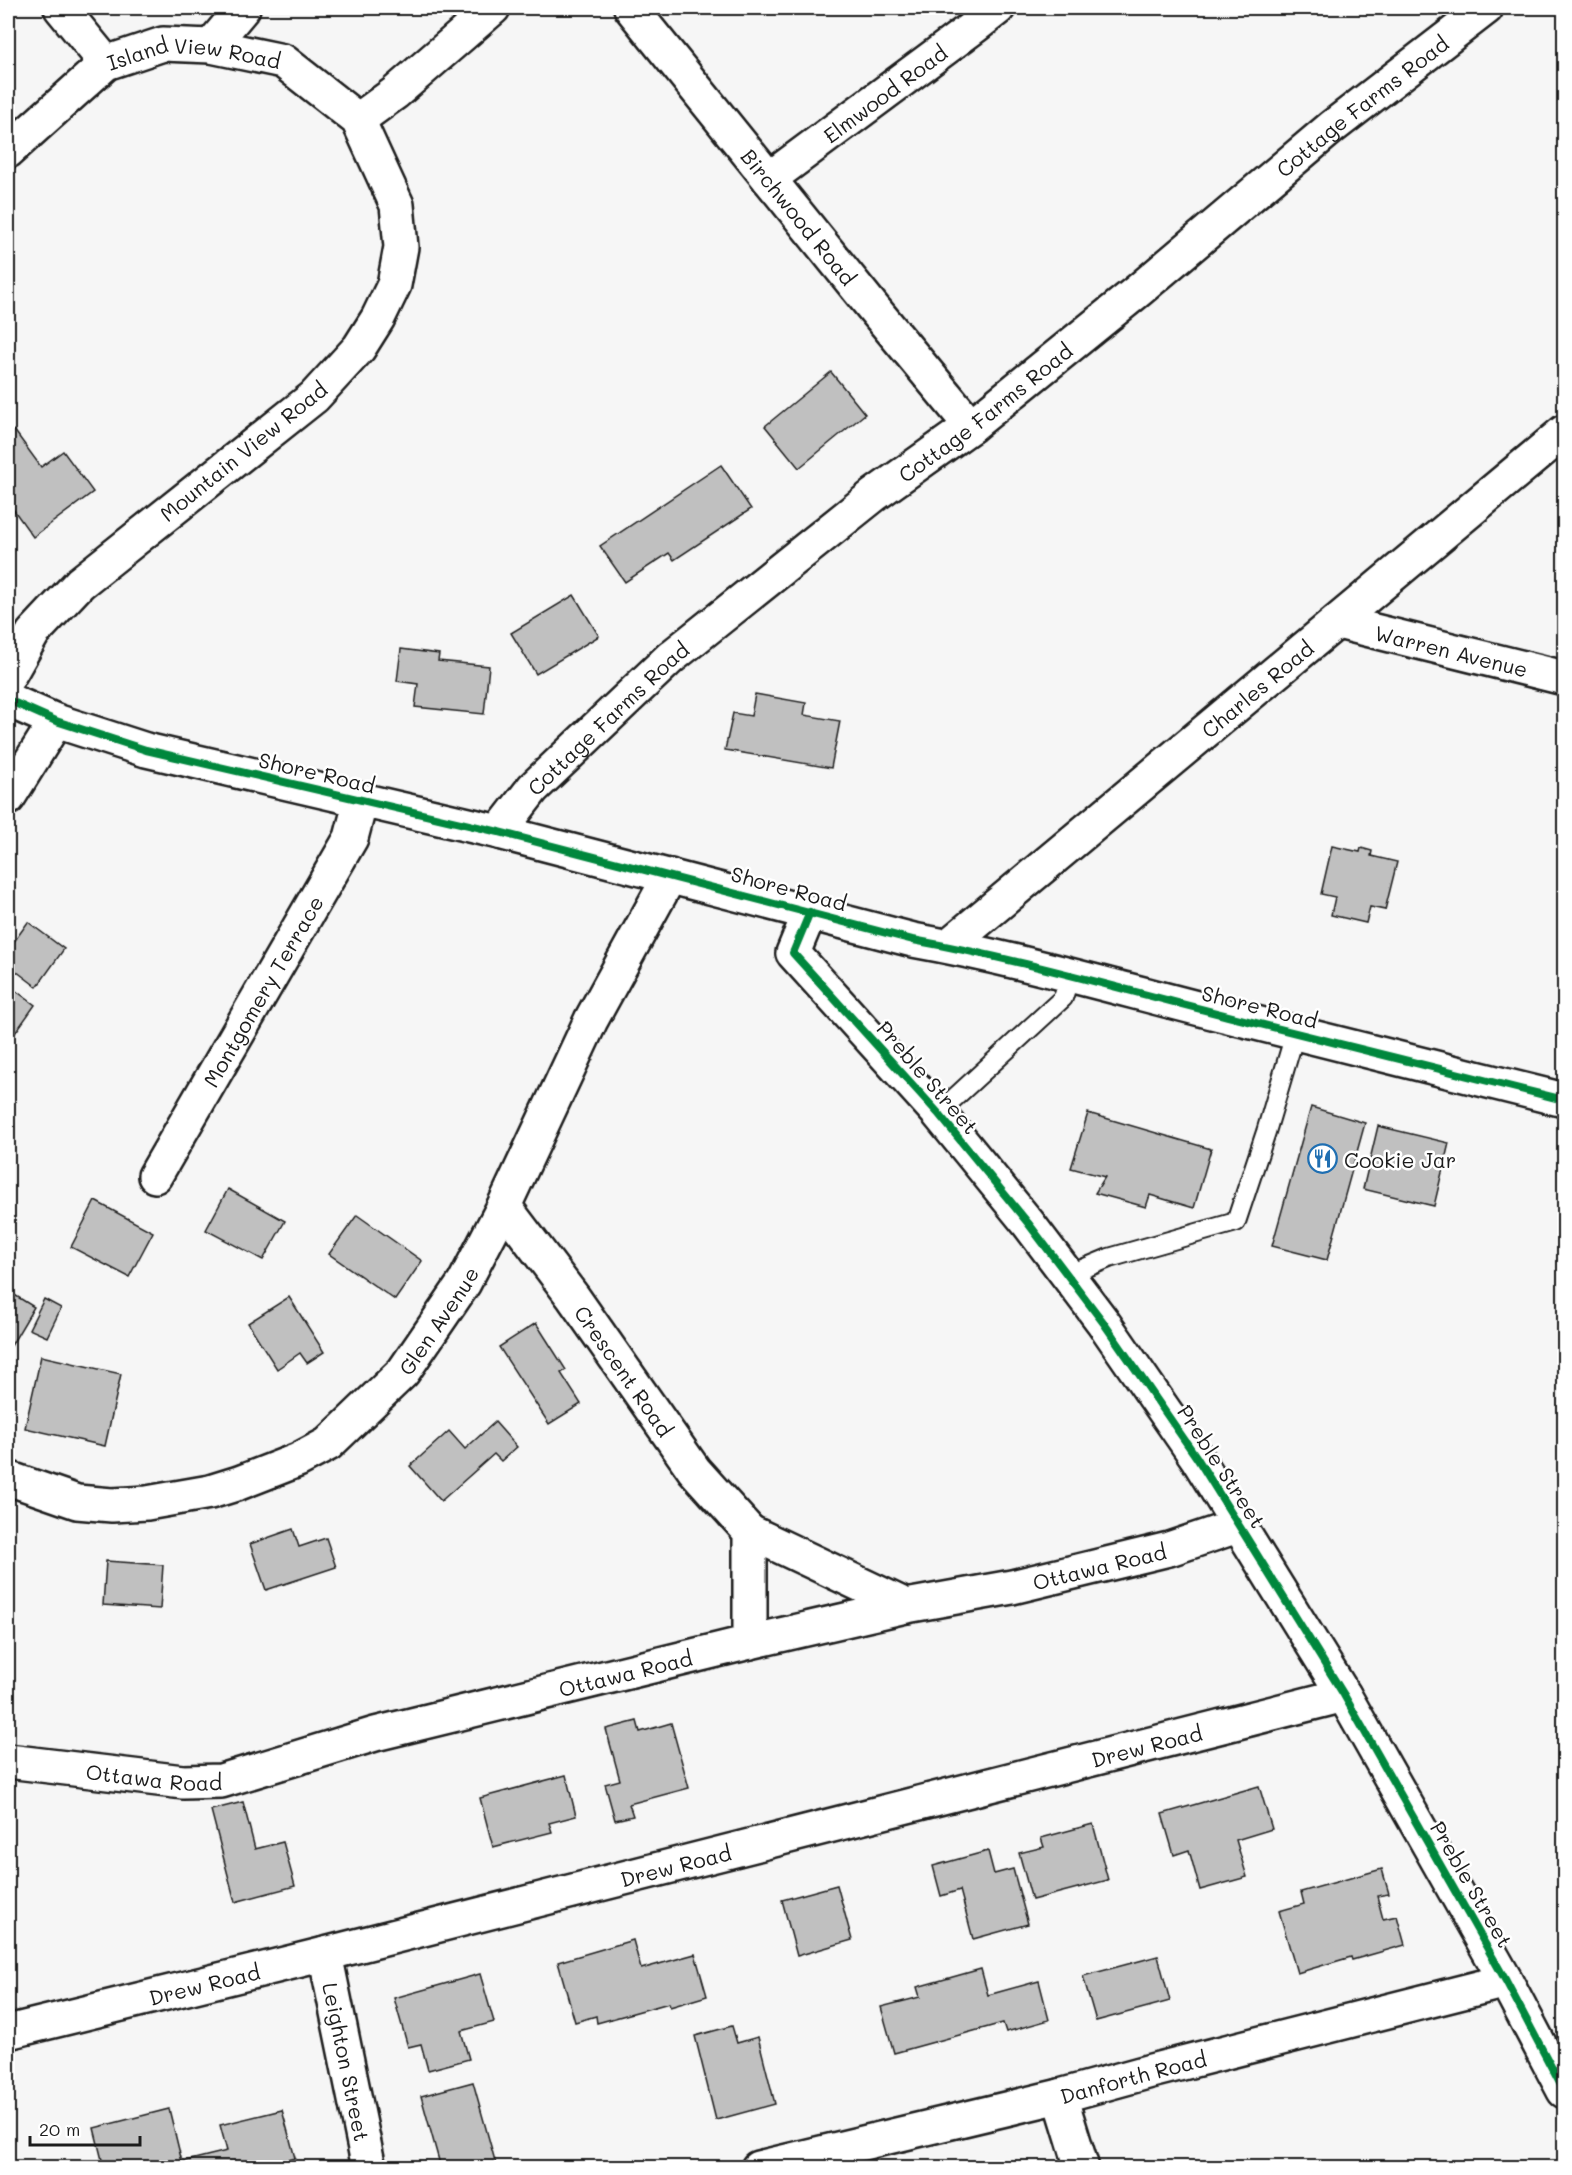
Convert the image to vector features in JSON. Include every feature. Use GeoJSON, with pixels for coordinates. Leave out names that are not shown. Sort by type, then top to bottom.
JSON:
{"type":"FeatureCollection","features":[{"type":"Feature","properties":{"kind":"street"},"geometry":{"type":"LineString","coordinates":[[61,8],[106,63]]}},
{"type":"Feature","properties":{"kind":"street"},"geometry":{"type":"LineString","coordinates":[[211,46],[243,8]]}},
{"type":"Feature","properties":{"kind":"street"},"geometry":{"type":"LineString","coordinates":[[358,120],[395,93],[493,8]]}},
{"type":"Feature","properties":{"kind":"street","name":"Birchwood Road"},"geometry":{"type":"LineString","coordinates":[[631,8],[971,426]]}},
{"type":"Feature","properties":{"kind":"street","name":"Elmwood Road"},"geometry":{"type":"LineString","coordinates":[[769,178],[998,8]]}},
{"type":"Feature","properties":{"kind":"street","name":"Cottage Farms Road"},"geometry":{"type":"LineString","coordinates":[[499,832],[533,788],[670,658],[874,495],[971,426],[1139,290],[1332,127],[1486,8]]}},
{"type":"Feature","properties":{"kind":"street","name":"Island View Road"},"geometry":{"type":"LineString","coordinates":[[8,151],[106,63],[163,44],[211,46],[283,61],[358,120]]}},
{"type":"Feature","properties":{"kind":"street","name":"Mountain View Road"},"geometry":{"type":"LineString","coordinates":[[8,677],[33,633],[80,583],[314,397],[359,348],[378,318],[394,285],[401,247],[397,205],[358,120]]}},
{"type":"Feature","properties":{"kind":"street","name":"Charles Road"},"geometry":{"type":"LineString","coordinates":[[948,946],[1564,432]]}},
{"type":"Feature","properties":{"kind":"street","name":"Warren Avenue"},"geometry":{"type":"LineString","coordinates":[[1338,622],[1564,678]]}},
{"type":"Feature","properties":{"kind":"street","name":"Shore Road"},"geometry":{"type":"LineString","coordinates":[[8,700],[56,721],[146,750],[499,832],[914,940],[1070,976],[1564,1100]]}},
{"type":"Feature","properties":{"kind":"street"},"geometry":{"type":"LineString","coordinates":[[8,798],[56,721]]}},
{"type":"Feature","properties":{"kind":"street","name":"Montgomery Terrace"},"geometry":{"type":"LineString","coordinates":[[155,1176],[351,838],[361,800]]}},
{"type":"Feature","properties":{"kind":"street","name":"Glen Avenue"},"geometry":{"type":"LineString","coordinates":[[8,1478],[77,1502],[112,1505],[147,1503],[210,1492],[239,1484],[298,1460],[327,1444],[403,1372],[464,1284],[504,1206],[591,1020],[670,876]]}},
{"type":"Feature","properties":{"kind":"street","name":"Preble Street"},"geometry":{"type":"LineString","coordinates":[[810,912],[793,953],[938,1113],[1028,1223],[1103,1322],[1197,1458],[1344,1695],[1506,1981],[1564,2091]]}},
{"type":"Feature","properties":{"kind":"street","name":"Crescent Road"},"geometry":{"type":"LineString","coordinates":[[504,1206],[573,1298],[694,1470],[750,1532],[906,1606]]}},
{"type":"Feature","properties":{"kind":"street","name":"Ottawa Road"},"geometry":{"type":"LineString","coordinates":[[8,1761],[183,1782],[221,1781],[375,1734],[906,1606],[1012,1587],[1169,1548],[1240,1525]]}},
{"type":"Feature","properties":{"kind":"street"},"geometry":{"type":"LineString","coordinates":[[750,1532],[750,1642]]}},
{"type":"Feature","properties":{"kind":"street","name":"Drew Road"},"geometry":{"type":"LineString","coordinates":[[8,2032],[325,1954],[1344,1695]]}},
{"type":"Feature","properties":{"kind":"street","name":"Leighton Street"},"geometry":{"type":"LineString","coordinates":[[325,1954],[369,2168]]}},
{"type":"Feature","properties":{"kind":"street","name":"Danforth Road"},"geometry":{"type":"LineString","coordinates":[[758,2168],[1060,2096],[1506,1981]]}},
{"type":"Feature","properties":{"kind":"street"},"geometry":{"type":"LineString","coordinates":[[1060,2096],[1082,2168]]}},
{"type":"Feature","properties":{"kind":"lane"},"geometry":{"type":"LineString","coordinates":[[938,1113],[1063,998],[1070,976]]}},
{"type":"Feature","properties":{"kind":"lane"},"geometry":{"type":"LineString","coordinates":[[1068,1275],[1109,1258],[1236,1222],[1295,1034]]}},
{"type":"Feature","properties":{"kind":"building"},"geometry":{"type":"Polygon","coordinates":[[[831,372],[865,414],[799,468],[765,426],[831,372]]]}},
{"type":"Feature","properties":{"kind":"building"},"geometry":{"type":"Polygon","coordinates":[[[14,430],[41,467],[63,451],[93,492],[33,537],[8,502],[8,435],[14,430]]]}},
{"type":"Feature","properties":{"kind":"building"},"geometry":{"type":"Polygon","coordinates":[[[721,465],[751,509],[674,560],[669,553],[625,582],[600,546],[721,465]]]}},
{"type":"Feature","properties":{"kind":"building"},"geometry":{"type":"Polygon","coordinates":[[[574,595],[599,636],[536,674],[511,633],[574,595]]]}},
{"type":"Feature","properties":{"kind":"building"},"geometry":{"type":"Polygon","coordinates":[[[401,649],[439,654],[438,661],[489,666],[484,714],[415,707],[418,684],[397,681],[401,649]]]}},
{"type":"Feature","properties":{"kind":"building"},"geometry":{"type":"Polygon","coordinates":[[[755,694],[806,703],[804,715],[840,721],[831,768],[725,750],[733,713],[751,716],[755,694]]]}},
{"type":"Feature","properties":{"kind":"building"},"geometry":{"type":"Polygon","coordinates":[[[1332,846],[1360,852],[1361,848],[1372,851],[1371,856],[1397,862],[1385,910],[1370,907],[1366,923],[1331,915],[1335,897],[1321,894],[1332,846]]]}},
{"type":"Feature","properties":{"kind":"building"},"geometry":{"type":"Polygon","coordinates":[[[28,922],[64,949],[37,987],[8,965],[8,950],[28,922]]]}},
{"type":"Feature","properties":{"kind":"building"},"geometry":{"type":"Polygon","coordinates":[[[8,985],[35,1005],[8,1043],[8,985]]]}},
{"type":"Feature","properties":{"kind":"building"},"geometry":{"type":"Polygon","coordinates":[[[1311,1107],[1365,1123],[1327,1260],[1272,1246],[1311,1107]]]}},
{"type":"Feature","properties":{"kind":"building"},"geometry":{"type":"Polygon","coordinates":[[[1088,1113],[1211,1149],[1194,1208],[1150,1195],[1146,1207],[1095,1193],[1105,1177],[1071,1168],[1088,1113]]]}},
{"type":"Feature","properties":{"kind":"building"},"geometry":{"type":"Polygon","coordinates":[[[1378,1126],[1449,1143],[1434,1206],[1363,1189],[1378,1126]]]}},
{"type":"Feature","properties":{"kind":"building"},"geometry":{"type":"Polygon","coordinates":[[[228,1189],[285,1221],[263,1260],[206,1230],[228,1189]]]}},
{"type":"Feature","properties":{"kind":"building"},"geometry":{"type":"Polygon","coordinates":[[[95,1201],[153,1232],[129,1277],[71,1247],[95,1201]]]}},
{"type":"Feature","properties":{"kind":"building"},"geometry":{"type":"Polygon","coordinates":[[[357,1215],[422,1261],[395,1300],[329,1254],[357,1215]]]}},
{"type":"Feature","properties":{"kind":"building"},"geometry":{"type":"Polygon","coordinates":[[[8,1291],[34,1307],[8,1351],[8,1291]]]}},
{"type":"Feature","properties":{"kind":"building"},"geometry":{"type":"Polygon","coordinates":[[[289,1297],[324,1352],[307,1363],[300,1353],[277,1369],[248,1323],[289,1297]]]}},
{"type":"Feature","properties":{"kind":"building"},"geometry":{"type":"Polygon","coordinates":[[[44,1299],[61,1308],[47,1337],[29,1329],[44,1299]]]}},
{"type":"Feature","properties":{"kind":"building"},"geometry":{"type":"Polygon","coordinates":[[[536,1323],[566,1370],[561,1373],[581,1404],[549,1424],[499,1347],[536,1323]]]}},
{"type":"Feature","properties":{"kind":"building"},"geometry":{"type":"Polygon","coordinates":[[[41,1356],[121,1374],[105,1446],[25,1428],[41,1356]]]}},
{"type":"Feature","properties":{"kind":"building"},"geometry":{"type":"Polygon","coordinates":[[[495,1422],[517,1447],[501,1461],[494,1454],[441,1501],[410,1466],[449,1431],[465,1449],[495,1422]]]}},
{"type":"Feature","properties":{"kind":"building"},"geometry":{"type":"Polygon","coordinates":[[[293,1529],[299,1547],[326,1538],[336,1567],[266,1590],[250,1544],[293,1529]]]}},
{"type":"Feature","properties":{"kind":"building"},"geometry":{"type":"Polygon","coordinates":[[[106,1561],[163,1565],[160,1609],[103,1605],[106,1561]]]}},
{"type":"Feature","properties":{"kind":"building"},"geometry":{"type":"Polygon","coordinates":[[[637,1721],[640,1732],[671,1723],[689,1788],[629,1804],[633,1816],[615,1820],[605,1784],[620,1780],[606,1729],[637,1721]]]}},
{"type":"Feature","properties":{"kind":"building"},"geometry":{"type":"Polygon","coordinates":[[[566,1775],[576,1816],[549,1823],[552,1832],[493,1847],[480,1798],[566,1775]]]}},
{"type":"Feature","properties":{"kind":"building"},"geometry":{"type":"Polygon","coordinates":[[[1259,1786],[1272,1829],[1236,1840],[1247,1877],[1200,1890],[1189,1850],[1174,1855],[1162,1814],[1259,1786]]]}},
{"type":"Feature","properties":{"kind":"building"},"geometry":{"type":"Polygon","coordinates":[[[243,1802],[255,1849],[283,1842],[295,1886],[235,1902],[211,1810],[243,1802]]]}},
{"type":"Feature","properties":{"kind":"building"},"geometry":{"type":"Polygon","coordinates":[[[1093,1824],[1108,1880],[1032,1900],[1019,1853],[1044,1847],[1041,1838],[1093,1824]]]}},
{"type":"Feature","properties":{"kind":"building"},"geometry":{"type":"Polygon","coordinates":[[[988,1851],[994,1874],[1013,1869],[1028,1924],[973,1939],[960,1890],[941,1896],[933,1866],[988,1851]]]}},
{"type":"Feature","properties":{"kind":"building"},"geometry":{"type":"Polygon","coordinates":[[[1382,1869],[1389,1894],[1377,1896],[1383,1919],[1397,1916],[1405,1945],[1352,1960],[1351,1957],[1297,1973],[1279,1911],[1304,1904],[1301,1892],[1382,1869]]]}},
{"type":"Feature","properties":{"kind":"building"},"geometry":{"type":"Polygon","coordinates":[[[837,1885],[852,1940],[797,1956],[782,1900],[837,1885]]]}},
{"type":"Feature","properties":{"kind":"building"},"geometry":{"type":"Polygon","coordinates":[[[633,1940],[641,1969],[695,1954],[707,1996],[670,2007],[669,2003],[597,2023],[596,2016],[575,2022],[558,1962],[633,1940]]]}},
{"type":"Feature","properties":{"kind":"building"},"geometry":{"type":"Polygon","coordinates":[[[1158,1956],[1170,2001],[1096,2021],[1083,1976],[1158,1956]]]}},
{"type":"Feature","properties":{"kind":"building"},"geometry":{"type":"Polygon","coordinates":[[[981,1969],[988,1995],[1039,1981],[1049,2020],[1006,2032],[1003,2023],[894,2053],[881,2007],[920,1997],[917,1987],[981,1969]]]}},
{"type":"Feature","properties":{"kind":"building"},"geometry":{"type":"Polygon","coordinates":[[[480,1974],[494,2022],[461,2031],[469,2059],[428,2070],[421,2044],[408,2047],[394,1998],[480,1974]]]}},
{"type":"Feature","properties":{"kind":"building"},"geometry":{"type":"Polygon","coordinates":[[[732,2026],[737,2043],[758,2037],[775,2104],[716,2120],[695,2036],[732,2026]]]}},
{"type":"Feature","properties":{"kind":"building"},"geometry":{"type":"Polygon","coordinates":[[[473,2082],[497,2168],[441,2168],[421,2096],[473,2082]]]}},
{"type":"Feature","properties":{"kind":"building"},"geometry":{"type":"Polygon","coordinates":[[[169,2109],[182,2162],[227,2151],[220,2125],[282,2110],[295,2158],[257,2168],[104,2168],[94,2128],[169,2109]]]}},
{"type":"Feature","properties":{"kind":"cycle path"},"geometry":{"type":"LineString","coordinates":[[8,700],[56,721],[146,750],[499,832],[913,940],[1032,966],[1564,1100]]}},
{"type":"Feature","properties":{"kind":"cycle path"},"geometry":{"type":"LineString","coordinates":[[810,912],[793,953],[938,1113],[1028,1223],[1103,1322],[1197,1458],[1344,1695],[1506,1981],[1564,2091]]}},
{"type":"Feature","properties":{"kind":"place","name":"Cookie Jar"},"geometry":{"type":"Point","coordinates":[1323,1159]}}]}
